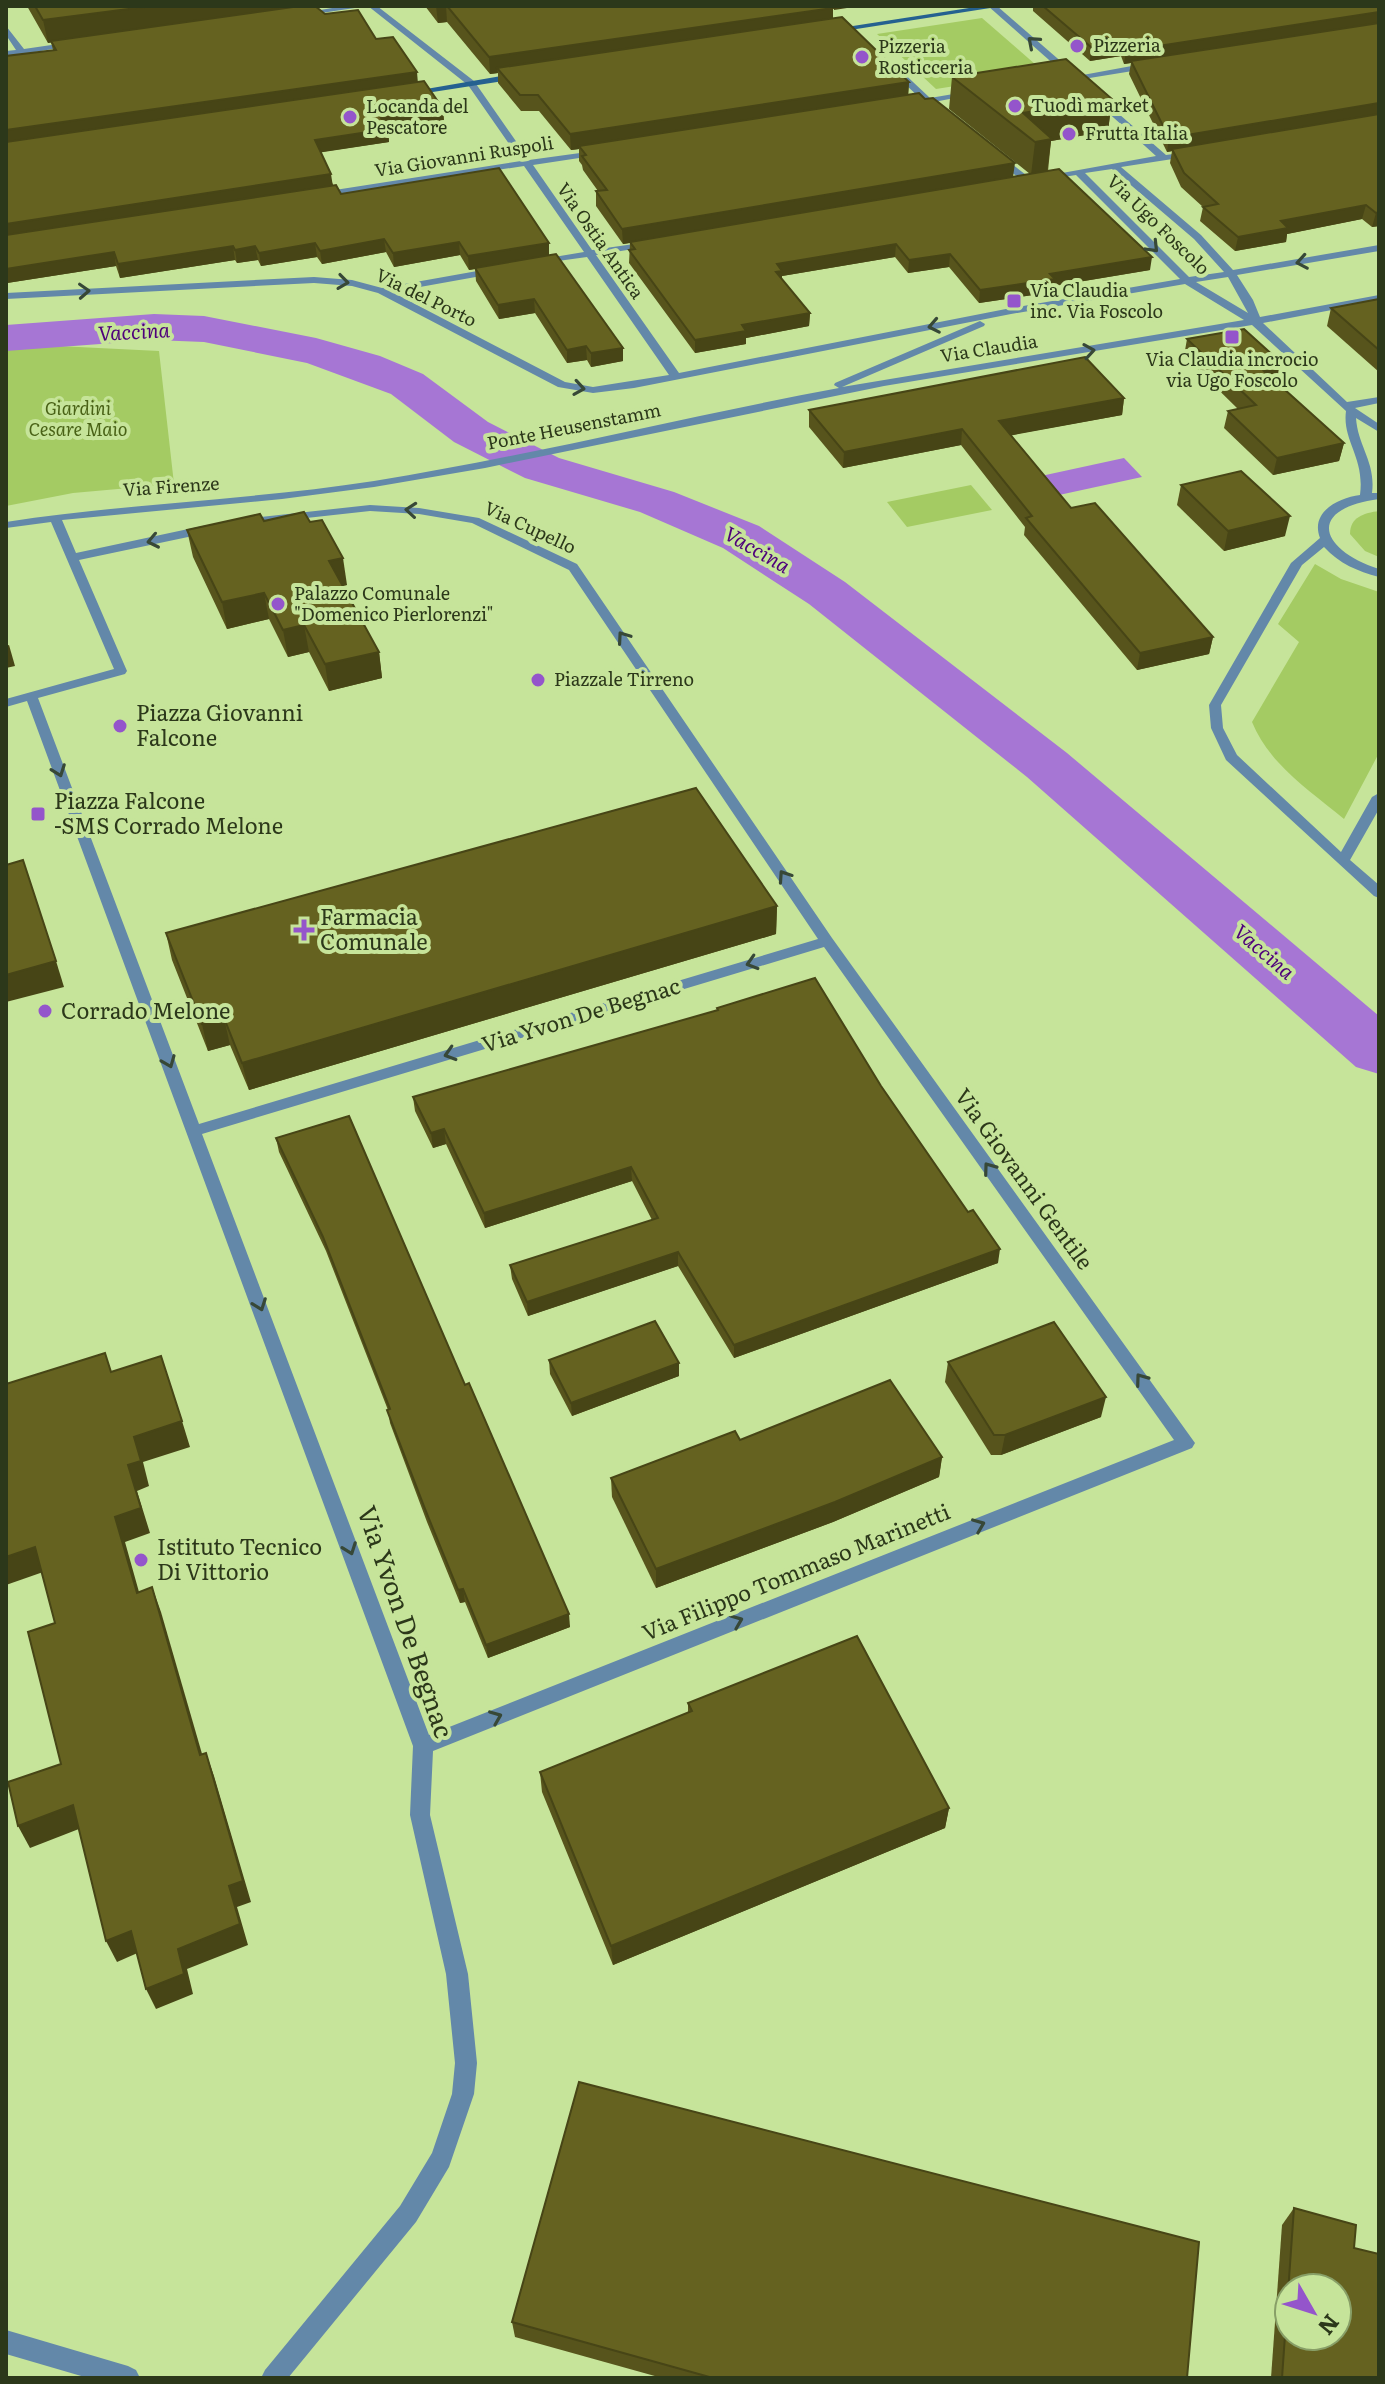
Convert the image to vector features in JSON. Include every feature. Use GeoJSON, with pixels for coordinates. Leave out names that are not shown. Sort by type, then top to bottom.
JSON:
{"type":"FeatureCollection","features":[{"type":"Feature","properties":{"kind":"street"},"geometry":{"type":"LineString","coordinates":[[286,16],[364,6]]}},
{"type":"Feature","properties":{"kind":"street","name":"Via Ostia Antica"},"geometry":{"type":"LineString","coordinates":[[372,6],[471,83],[587,254],[676,377]]}},
{"type":"Feature","properties":{"kind":"street"},"geometry":{"type":"LineString","coordinates":[[818,32],[842,21],[939,6]]}},
{"type":"Feature","properties":{"kind":"street"},"geometry":{"type":"LineString","coordinates":[[826,22],[995,6],[1164,158]]}},
{"type":"Feature","properties":{"kind":"street"},"geometry":{"type":"LineString","coordinates":[[842,21],[861,38]]}},
{"type":"Feature","properties":{"kind":"street"},"geometry":{"type":"LineString","coordinates":[[6,29],[22,52]]}},
{"type":"Feature","properties":{"kind":"street"},"geometry":{"type":"LineString","coordinates":[[6,54],[84,43]]}},
{"type":"Feature","properties":{"kind":"street"},"geometry":{"type":"LineString","coordinates":[[883,59],[938,110]]}},
{"type":"Feature","properties":{"kind":"street"},"geometry":{"type":"LineString","coordinates":[[1059,80],[1165,63]]}},
{"type":"Feature","properties":{"kind":"street"},"geometry":{"type":"LineString","coordinates":[[400,83],[526,65]]}},
{"type":"Feature","properties":{"kind":"street"},"geometry":{"type":"LineString","coordinates":[[394,95],[534,74]]}},
{"type":"Feature","properties":{"kind":"street"},"geometry":{"type":"LineString","coordinates":[[909,104],[983,92]]}},
{"type":"Feature","properties":{"kind":"street","name":"Via Giovanni Ruspoli"},"geometry":{"type":"LineString","coordinates":[[303,198],[619,149]]}},
{"type":"Feature","properties":{"kind":"street"},"geometry":{"type":"LineString","coordinates":[[989,150],[1027,180]]}},
{"type":"Feature","properties":{"kind":"street"},"geometry":{"type":"LineString","coordinates":[[1013,183],[1201,152]]}},
{"type":"Feature","properties":{"kind":"street","name":"Via Ugo Foscolo"},"geometry":{"type":"LineString","coordinates":[[1114,166],[1235,274],[1252,304],[1257,323]]}},
{"type":"Feature","properties":{"kind":"street","name":"Via Ugo Foscolo"},"geometry":{"type":"LineString","coordinates":[[1079,172],[1188,282],[1257,323],[1348,409],[1379,429]]}},
{"type":"Feature","properties":{"kind":"street"},"geometry":{"type":"LineString","coordinates":[[529,264],[666,241]]}},
{"type":"Feature","properties":{"kind":"street","name":"Via Claudia"},"geometry":{"type":"LineString","coordinates":[[676,377],[1011,311],[1379,248]]}},
{"type":"Feature","properties":{"kind":"street"},"geometry":{"type":"LineString","coordinates":[[382,291],[499,270]]}},
{"type":"Feature","properties":{"kind":"street","name":"Via del Porto"},"geometry":{"type":"LineString","coordinates":[[6,296],[314,280],[352,283],[382,291],[562,385],[604,390],[676,377]]}},
{"type":"Feature","properties":{"kind":"street","name":"Via Claudia"},"geometry":{"type":"LineString","coordinates":[[815,396],[1257,323],[1379,298]]}},
{"type":"Feature","properties":{"kind":"street","name":"Via Claudia"},"geometry":{"type":"LineString","coordinates":[[815,396],[1011,311]]}},
{"type":"Feature","properties":{"kind":"street","name":"Ponte Heusenstamm"},"geometry":{"type":"LineString","coordinates":[[340,489],[640,433],[815,396]]}},
{"type":"Feature","properties":{"kind":"street"},"geometry":{"type":"LineString","coordinates":[[1379,400],[1348,409],[1350,425],[1369,466],[1372,496],[1332,508],[1323,517],[1320,529],[1324,541],[1352,564],[1379,573]]}},
{"type":"Feature","properties":{"kind":"street","name":"Via Firenze"},"geometry":{"type":"LineString","coordinates":[[6,525],[55,517],[340,489]]}},
{"type":"Feature","properties":{"kind":"street","name":"Via Cupello"},"geometry":{"type":"LineString","coordinates":[[231,524],[262,518],[370,508],[419,511],[475,520],[573,567],[827,941]]}},
{"type":"Feature","properties":{"kind":"street"},"geometry":{"type":"LineString","coordinates":[[6,703],[121,671],[75,557],[55,517]]}},
{"type":"Feature","properties":{"kind":"street"},"geometry":{"type":"LineString","coordinates":[[75,557],[216,528]]}},
{"type":"Feature","properties":{"kind":"street"},"geometry":{"type":"LineString","coordinates":[[1324,541],[1297,563],[1215,705],[1217,728],[1231,757],[1379,893]]}},
{"type":"Feature","properties":{"kind":"street","name":"Via Yvon De Begnac"},"geometry":{"type":"LineString","coordinates":[[32,698],[119,937],[196,1130],[423,1746],[420,1815],[457,1974],[466,2063],[463,2094],[441,2159],[408,2214],[273,2378]]}},
{"type":"Feature","properties":{"kind":"street"},"geometry":{"type":"LineString","coordinates":[[1343,861],[1379,797]]}},
{"type":"Feature","properties":{"kind":"street","name":"Via Yvon De Begnac"},"geometry":{"type":"LineString","coordinates":[[196,1130],[827,941]]}},
{"type":"Feature","properties":{"kind":"street","name":"Via Giovanni Gentile"},"geometry":{"type":"LineString","coordinates":[[827,941],[1186,1443]]}},
{"type":"Feature","properties":{"kind":"street","name":"Via Filippo Tommaso Marinetti"},"geometry":{"type":"LineString","coordinates":[[423,1746],[1186,1443]]}},
{"type":"Feature","properties":{"kind":"street"},"geometry":{"type":"LineString","coordinates":[[6,2342],[128,2378]]}},
{"type":"Feature","properties":{"kind":"green space"},"geometry":{"type":"Polygon","coordinates":[[[982,18],[1044,72],[936,89],[877,34],[982,18]]]}},
{"type":"Feature","properties":{"kind":"green space","name":"Giardini Cesare Maio"},"geometry":{"type":"Polygon","coordinates":[[[38,345],[159,351],[174,484],[73,493],[6,506],[6,348],[38,345]]]}},
{"type":"Feature","properties":{"kind":"green space"},"geometry":{"type":"Polygon","coordinates":[[[971,485],[992,510],[907,527],[887,502],[971,485]]]}},
{"type":"Feature","properties":{"kind":"green space"},"geometry":{"type":"Polygon","coordinates":[[[1379,511],[1379,557],[1365,551],[1350,534],[1352,524],[1359,517],[1379,511]]]}},
{"type":"Feature","properties":{"kind":"green space"},"geometry":{"type":"Polygon","coordinates":[[[1315,564],[1341,579],[1379,592],[1379,753],[1344,819],[1280,764],[1252,722],[1299,642],[1278,624],[1315,564]]]}},
{"type":"Feature","properties":{"kind":"shaded area"},"geometry":{"type":"Polygon","coordinates":[[[1124,458],[1142,477],[1059,495],[1041,476],[1124,458]]]}},
{"type":"Feature","properties":{"kind":"building"},"geometry":{"type":"Polygon","coordinates":[[[35,6],[152,6],[43,20],[35,6]]]}},
{"type":"Feature","properties":{"kind":"building"},"geometry":{"type":"Polygon","coordinates":[[[315,6],[325,14],[358,10],[376,39],[393,37],[417,72],[6,130],[6,56],[56,50],[51,41],[315,6]]]}},
{"type":"Feature","properties":{"kind":"building"},"geometry":{"type":"Polygon","coordinates":[[[447,6],[831,6],[833,8],[489,57],[447,6]]]}},
{"type":"Feature","properties":{"kind":"building"},"geometry":{"type":"Polygon","coordinates":[[[1043,6],[1379,6],[1379,12],[1126,51],[1123,43],[1091,47],[1043,6]]]}},
{"type":"Feature","properties":{"kind":"building"},"geometry":{"type":"Polygon","coordinates":[[[842,17],[909,82],[570,134],[538,95],[520,95],[497,68],[842,17]]]}},
{"type":"Feature","properties":{"kind":"building"},"geometry":{"type":"Polygon","coordinates":[[[1379,23],[1379,103],[1169,138],[1131,61],[1379,23]]]}},
{"type":"Feature","properties":{"kind":"building"},"geometry":{"type":"Polygon","coordinates":[[[1066,59],[1112,99],[1023,113],[1052,139],[1035,142],[952,77],[1066,59]]]}},
{"type":"Feature","properties":{"kind":"building"},"geometry":{"type":"Polygon","coordinates":[[[424,81],[443,109],[381,118],[388,129],[315,140],[331,174],[6,224],[6,142],[424,81]]]}},
{"type":"Feature","properties":{"kind":"building"},"geometry":{"type":"Polygon","coordinates":[[[919,93],[925,99],[933,98],[1015,163],[622,229],[596,191],[607,190],[582,156],[586,155],[579,146],[919,93]]]}},
{"type":"Feature","properties":{"kind":"building"},"geometry":{"type":"Polygon","coordinates":[[[1379,114],[1379,212],[1366,205],[1281,221],[1288,228],[1238,237],[1203,207],[1218,204],[1184,173],[1172,149],[1379,114]]]}},
{"type":"Feature","properties":{"kind":"building"},"geometry":{"type":"Polygon","coordinates":[[[499,168],[549,243],[468,256],[459,242],[393,253],[384,239],[320,251],[315,243],[259,253],[255,246],[235,250],[233,246],[118,264],[114,252],[6,269],[6,235],[336,185],[341,194],[499,168]]]}},
{"type":"Feature","properties":{"kind":"building"},"geometry":{"type":"Polygon","coordinates":[[[1059,169],[1152,257],[1050,274],[1055,279],[980,290],[950,254],[909,260],[896,244],[777,264],[782,271],[776,272],[810,313],[742,325],[746,331],[695,340],[629,250],[635,249],[630,242],[1059,169]]]}},
{"type":"Feature","properties":{"kind":"building"},"geometry":{"type":"Polygon","coordinates":[[[556,254],[623,348],[591,353],[586,346],[567,350],[534,299],[498,305],[475,268],[556,254]]]}},
{"type":"Feature","properties":{"kind":"building"},"geometry":{"type":"Polygon","coordinates":[[[1379,299],[1379,350],[1331,308],[1379,299]]]}},
{"type":"Feature","properties":{"kind":"building"},"geometry":{"type":"Polygon","coordinates":[[[1244,329],[1286,367],[1264,371],[1344,443],[1277,458],[1228,411],[1256,405],[1187,339],[1244,329]]]}},
{"type":"Feature","properties":{"kind":"building"},"geometry":{"type":"Polygon","coordinates":[[[1085,357],[1124,398],[999,421],[1071,508],[1095,503],[1213,637],[1140,653],[1026,518],[1032,516],[962,429],[844,452],[809,410],[1085,357]]]}},
{"type":"Feature","properties":{"kind":"building"},"geometry":{"type":"Polygon","coordinates":[[[1241,471],[1290,516],[1228,531],[1181,485],[1241,471]]]}},
{"type":"Feature","properties":{"kind":"building","name":"Palazzo Comunale \"Domenico Pierlorenzi\""},"geometry":{"type":"Polygon","coordinates":[[[304,512],[310,522],[322,520],[343,558],[329,561],[379,652],[325,664],[304,625],[283,630],[264,593],[222,602],[187,530],[260,514],[264,521],[304,512]]]}},
{"type":"Feature","properties":{"kind":"building"},"geometry":{"type":"Polygon","coordinates":[[[696,788],[777,906],[242,1063],[224,1018],[202,1024],[166,933],[696,788]]]}},
{"type":"Feature","properties":{"kind":"building"},"geometry":{"type":"Polygon","coordinates":[[[23,860],[56,961],[6,975],[6,865],[23,860]]]}},
{"type":"Feature","properties":{"kind":"building"},"geometry":{"type":"Polygon","coordinates":[[[815,978],[881,1086],[968,1212],[973,1210],[1000,1249],[734,1345],[678,1252],[527,1302],[510,1265],[658,1218],[631,1167],[484,1213],[444,1129],[431,1133],[413,1097],[718,1010],[815,978]]]}},
{"type":"Feature","properties":{"kind":"building"},"geometry":{"type":"Polygon","coordinates":[[[349,1116],[465,1385],[469,1383],[569,1614],[486,1645],[463,1589],[458,1590],[425,1509],[323,1237],[276,1138],[349,1116]]]}},
{"type":"Feature","properties":{"kind":"building"},"geometry":{"type":"Polygon","coordinates":[[[655,1321],[679,1363],[571,1403],[549,1360],[655,1321]]]}},
{"type":"Feature","properties":{"kind":"building"},"geometry":{"type":"Polygon","coordinates":[[[1054,1322],[1106,1397],[1005,1435],[994,1435],[948,1362],[1054,1322]]]}},
{"type":"Feature","properties":{"kind":"building"},"geometry":{"type":"Polygon","coordinates":[[[105,1353],[111,1372],[161,1356],[182,1421],[134,1437],[141,1461],[128,1465],[141,1508],[115,1517],[137,1593],[152,1587],[200,1755],[206,1753],[243,1881],[229,1886],[240,1924],[178,1949],[184,1974],[146,1989],[131,1931],[106,1941],[73,1805],[18,1826],[8,1782],[61,1764],[28,1632],[55,1623],[35,1547],[6,1557],[6,1384],[105,1353]]]}},
{"type":"Feature","properties":{"kind":"building"},"geometry":{"type":"Polygon","coordinates":[[[890,1380],[942,1457],[835,1502],[656,1569],[611,1478],[735,1431],[740,1440],[890,1380]]]}},
{"type":"Feature","properties":{"kind":"building"},"geometry":{"type":"Polygon","coordinates":[[[857,1636],[949,1808],[611,1946],[540,1772],[692,1711],[688,1703],[857,1636]]]}},
{"type":"Feature","properties":{"kind":"building"},"geometry":{"type":"Polygon","coordinates":[[[579,2082],[1199,2242],[1187,2378],[713,2378],[512,2322],[579,2082]]]}},
{"type":"Feature","properties":{"kind":"building"},"geometry":{"type":"Polygon","coordinates":[[[1294,2208],[1356,2225],[1354,2248],[1379,2254],[1379,2378],[1282,2378],[1284,2352],[1353,2352],[1353,2272],[1289,2272],[1294,2208]]]}},
{"type":"Feature","properties":{"kind":"waterway","name":"Vaccina"},"geometry":{"type":"LineString","coordinates":[[6,338],[154,327],[204,329],[316,351],[407,384],[471,432],[542,468],[657,502],[741,537],[827,593],[1047,765],[1379,1051]]}},
{"type":"Feature","properties":{"kind":"place","name":"Pizzeria"},"geometry":{"type":"Point","coordinates":[1077,46]}},
{"type":"Feature","properties":{"kind":"place","name":"Pizzeria Rosticceria"},"geometry":{"type":"Point","coordinates":[862,57]}},
{"type":"Feature","properties":{"kind":"place","name":"Tuodì market"},"geometry":{"type":"Point","coordinates":[1015,106]}},
{"type":"Feature","properties":{"kind":"place","name":"Locanda del Pescatore"},"geometry":{"type":"Point","coordinates":[350,117]}},
{"type":"Feature","properties":{"kind":"place","name":"Frutta Italia"},"geometry":{"type":"Point","coordinates":[1069,134]}},
{"type":"Feature","properties":{"kind":"place","name":"Via Claudia inc. Via Foscolo"},"geometry":{"type":"Point","coordinates":[1014,301]}},
{"type":"Feature","properties":{"kind":"place","name":"Via Claudia incrocio via Ugo Foscolo"},"geometry":{"type":"Point","coordinates":[1232,337]}},
{"type":"Feature","properties":{"kind":"place","name":"Palazzo Comunale \"Domenico Pierlorenzi\""},"geometry":{"type":"Point","coordinates":[278,604]}},
{"type":"Feature","properties":{"kind":"place","name":"Piazzale Tirreno"},"geometry":{"type":"Point","coordinates":[538,680]}},
{"type":"Feature","properties":{"kind":"place","name":"Piazza Giovanni Falcone"},"geometry":{"type":"Point","coordinates":[120,726]}},
{"type":"Feature","properties":{"kind":"place","name":"Piazza Falcone -SMS Corrado Melone"},"geometry":{"type":"Point","coordinates":[38,814]}},
{"type":"Feature","properties":{"kind":"place","name":"Farmacia Comunale"},"geometry":{"type":"Point","coordinates":[304,930]}},
{"type":"Feature","properties":{"kind":"place","name":"Corrado Melone"},"geometry":{"type":"Point","coordinates":[45,1011]}},
{"type":"Feature","properties":{"kind":"place","name":"Istituto Tecnico Di Vittorio"},"geometry":{"type":"Point","coordinates":[141,1560]}}]}
